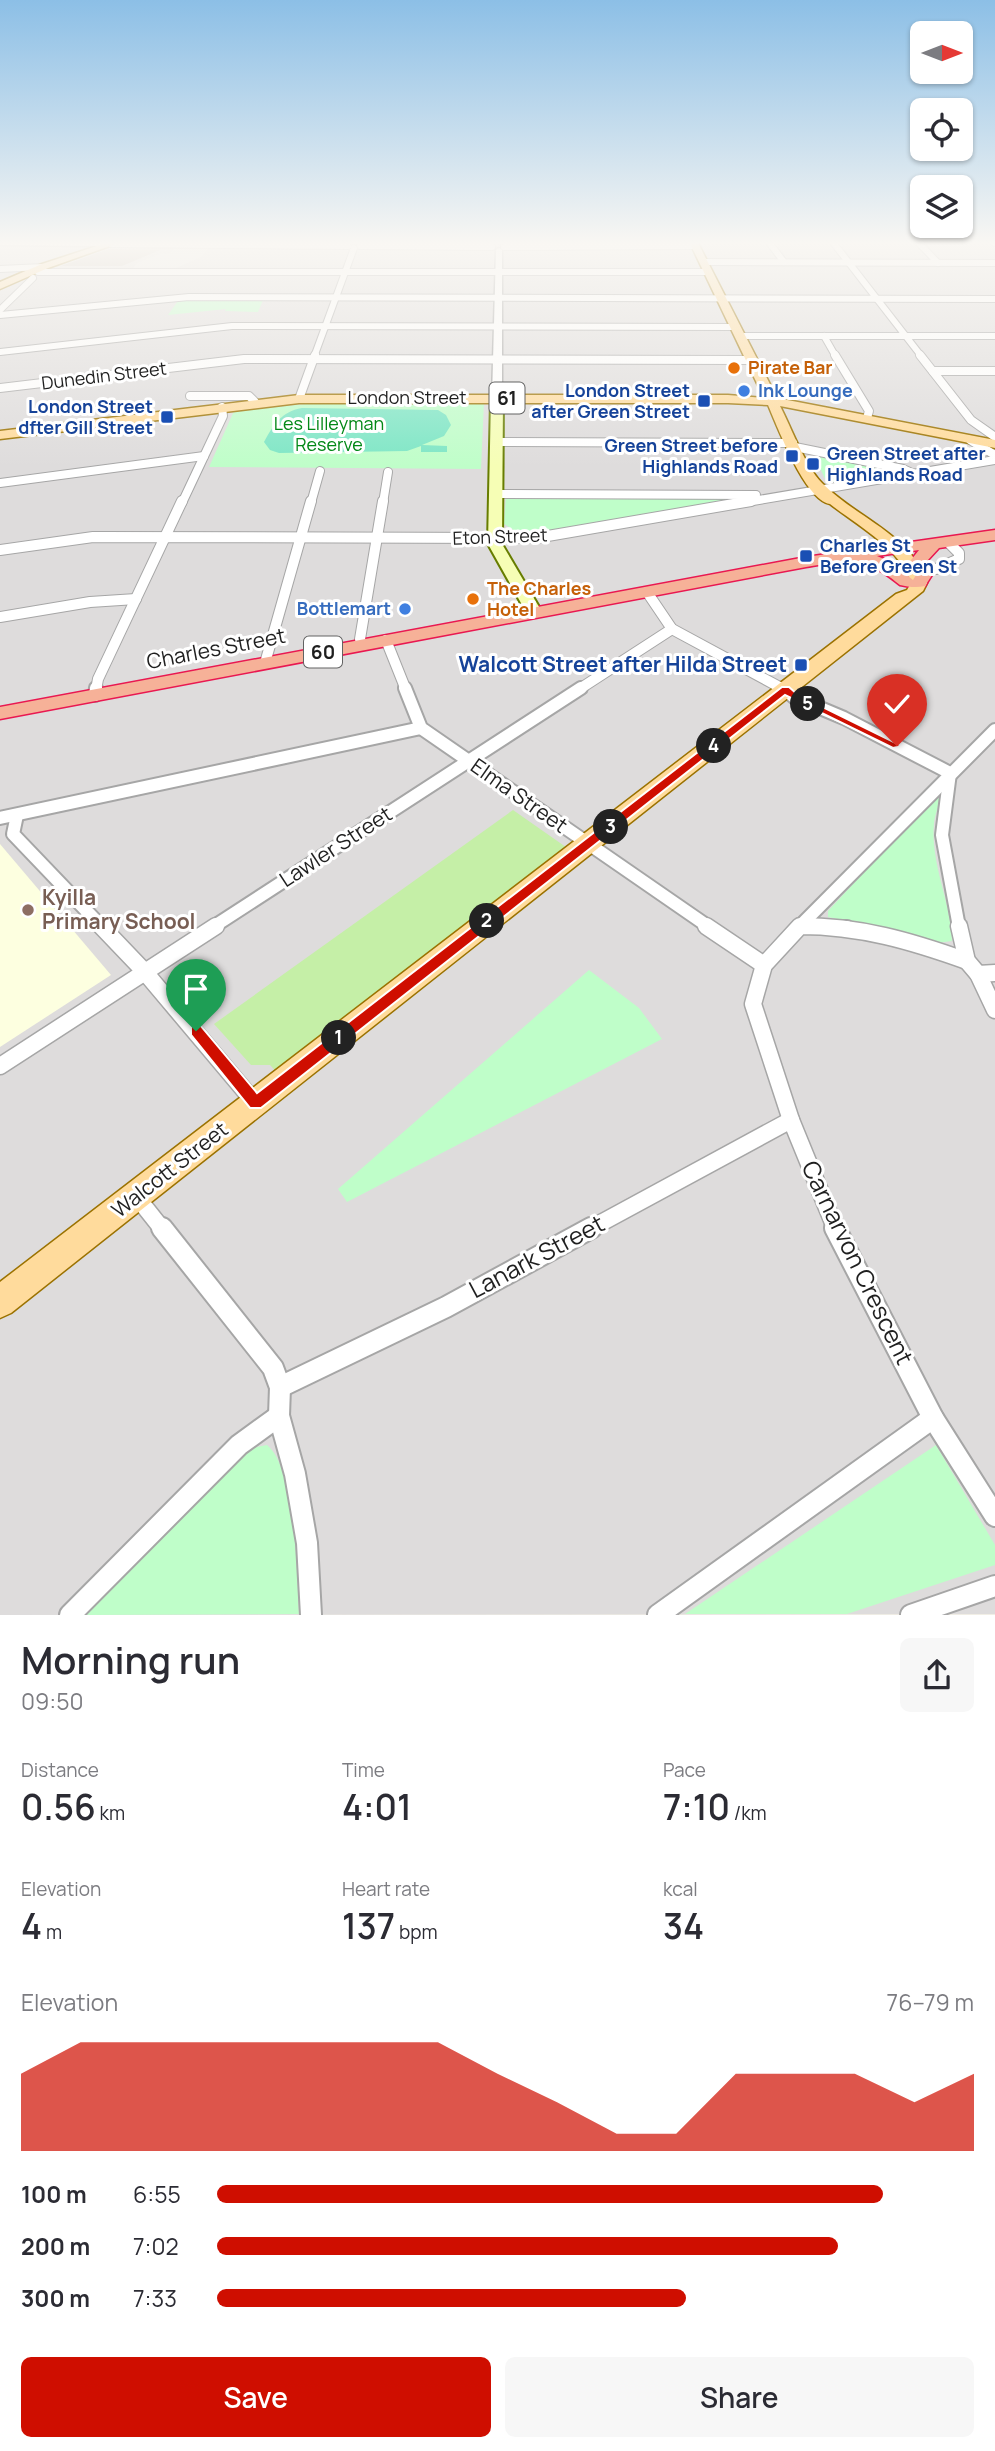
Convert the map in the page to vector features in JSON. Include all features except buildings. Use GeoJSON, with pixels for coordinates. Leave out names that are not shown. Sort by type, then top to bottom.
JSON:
{"type":"FeatureCollection","features":[{"type":"Feature","properties":{"kind":"highway","name":"Charles Street"},"geometry":{"type":"LineString","coordinates":[[0,713],[888,548],[995,524]]}},
{"type":"Feature","properties":{"kind":"highway","name":"Charles Street"},"geometry":{"type":"LineString","coordinates":[[888,548],[941,544],[995,535]]}},
{"type":"Feature","properties":{"kind":"highway"},"geometry":{"type":"LineString","coordinates":[[853,554],[878,561],[909,587],[924,575],[919,559],[941,544]]}},
{"type":"Feature","properties":{"kind":"main road"},"geometry":{"type":"LineString","coordinates":[[731,316],[810,479],[915,570],[909,587]]}},
{"type":"Feature","properties":{"kind":"main road"},"geometry":{"type":"LineString","coordinates":[[498,398],[496,549],[534,612]]}},
{"type":"Feature","properties":{"kind":"main road","name":"London Street"},"geometry":{"type":"LineString","coordinates":[[0,435],[255,402],[299,399],[498,398],[771,399],[982,435]]}},
{"type":"Feature","properties":{"kind":"main road","name":"Walcott Street"},"geometry":{"type":"LineString","coordinates":[[0,1302],[785,690],[909,587]]}},
{"type":"Feature","properties":{"kind":"street"},"geometry":{"type":"LineString","coordinates":[[299,399],[328,316]]}},
{"type":"Feature","properties":{"kind":"street"},"geometry":{"type":"LineString","coordinates":[[498,316],[498,398]]}},
{"type":"Feature","properties":{"kind":"street"},"geometry":{"type":"LineString","coordinates":[[891,316],[982,435],[995,458]]}},
{"type":"Feature","properties":{"kind":"street"},"geometry":{"type":"LineString","coordinates":[[0,352],[232,326],[498,327],[739,331],[824,336],[995,336]]}},
{"type":"Feature","properties":{"kind":"street"},"geometry":{"type":"LineString","coordinates":[[824,336],[869,417]]}},
{"type":"Feature","properties":{"kind":"street","name":"Dunedin Street"},"geometry":{"type":"LineString","coordinates":[[0,388],[237,360],[753,360]]}},
{"type":"Feature","properties":{"kind":"street"},"geometry":{"type":"LineString","coordinates":[[933,371],[995,371]]}},
{"type":"Feature","properties":{"kind":"street","name":"London Street"},"geometry":{"type":"LineString","coordinates":[[190,396],[249,396],[255,402]]}},
{"type":"Feature","properties":{"kind":"street"},"geometry":{"type":"LineString","coordinates":[[95,695],[98,679],[223,416],[222,407]]}},
{"type":"Feature","properties":{"kind":"street"},"geometry":{"type":"LineString","coordinates":[[498,442],[794,445],[903,469],[915,475]]}},
{"type":"Feature","properties":{"kind":"street"},"geometry":{"type":"LineString","coordinates":[[0,483],[204,456]]}},
{"type":"Feature","properties":{"kind":"street","name":"Eton Street"},"geometry":{"type":"LineString","coordinates":[[0,550],[93,537],[548,536],[915,475],[995,458]]}},
{"type":"Feature","properties":{"kind":"street"},"geometry":{"type":"LineString","coordinates":[[265,663],[320,471]]}},
{"type":"Feature","properties":{"kind":"street"},"geometry":{"type":"LineString","coordinates":[[362,645],[360,636],[388,472]]}},
{"type":"Feature","properties":{"kind":"street"},"geometry":{"type":"LineString","coordinates":[[498,494],[751,495],[770,499]]}},
{"type":"Feature","properties":{"kind":"street"},"geometry":{"type":"LineString","coordinates":[[936,569],[951,565],[958,559],[959,553],[941,544]]}},
{"type":"Feature","properties":{"kind":"street"},"geometry":{"type":"LineString","coordinates":[[647,592],[672,629],[799,699],[844,718],[950,772],[942,835],[948,877],[972,967],[995,1010]]}},
{"type":"Feature","properties":{"kind":"street"},"geometry":{"type":"LineString","coordinates":[[0,617],[90,602],[136,599]]}},
{"type":"Feature","properties":{"kind":"street","name":"Lawler Street"},"geometry":{"type":"LineString","coordinates":[[0,1066],[672,629]]}},
{"type":"Feature","properties":{"kind":"street"},"geometry":{"type":"LineString","coordinates":[[0,818],[421,728],[386,640]]}},
{"type":"Feature","properties":{"kind":"street","name":"Elma Street"},"geometry":{"type":"LineString","coordinates":[[421,728],[764,965]]}},
{"type":"Feature","properties":{"kind":"street","name":"Carnarvon Crescent"},"geometry":{"type":"LineString","coordinates":[[995,730],[950,772],[764,965],[753,1004],[791,1120],[827,1212],[933,1418],[995,1516]]}},
{"type":"Feature","properties":{"kind":"street"},"geometry":{"type":"LineString","coordinates":[[17,815],[13,834],[144,971],[256,1103]]}},
{"type":"Feature","properties":{"kind":"street"},"geometry":{"type":"LineString","coordinates":[[800,926],[874,929],[916,941],[972,967],[995,973]]}},
{"type":"Feature","properties":{"kind":"street","name":"Lanark Street"},"geometry":{"type":"LineString","coordinates":[[280,1387],[446,1307],[791,1120]]}},
{"type":"Feature","properties":{"kind":"street"},"geometry":{"type":"LineString","coordinates":[[136,1196],[273,1367],[280,1387],[279,1416],[295,1474],[307,1544],[311,1615]]}},
{"type":"Feature","properties":{"kind":"street"},"geometry":{"type":"LineString","coordinates":[[69,1615],[239,1445],[279,1416]]}},
{"type":"Feature","properties":{"kind":"street"},"geometry":{"type":"LineString","coordinates":[[658,1615],[933,1418]]}},
{"type":"Feature","properties":{"kind":"street"},"geometry":{"type":"LineString","coordinates":[[911,1615],[995,1586]]}},
{"type":"Feature","properties":{"kind":"shaded area"},"geometry":{"type":"Polygon","coordinates":[[[0,316],[995,316],[995,1614],[0,1615],[0,316]]]}},
{"type":"Feature","properties":{"kind":"shaded area","name":"Kyilla Primary School"},"geometry":{"type":"Polygon","coordinates":[[[0,844],[111,975],[0,1047],[0,844]]]}},
{"type":"Feature","properties":{"kind":"green space","name":"Les Lilleyman Reserve"},"geometry":{"type":"Polygon","coordinates":[[[327,402],[484,402],[481,469],[209,467],[234,411],[327,402]]]}},
{"type":"Feature","properties":{"kind":"green space"},"geometry":{"type":"Polygon","coordinates":[[[302,408],[438,410],[446,415],[451,425],[444,436],[422,445],[447,446],[447,452],[421,452],[421,446],[407,451],[279,453],[270,450],[264,442],[275,424],[289,412],[302,408]]]}},
{"type":"Feature","properties":{"kind":"green space"},"geometry":{"type":"Polygon","coordinates":[[[812,451],[899,470],[827,483],[812,451]]]}},
{"type":"Feature","properties":{"kind":"green space"},"geometry":{"type":"Polygon","coordinates":[[[506,495],[741,498],[522,535],[504,524],[506,495]]]}},
{"type":"Feature","properties":{"kind":"green space"},"geometry":{"type":"Polygon","coordinates":[[[936,795],[941,797],[934,823],[935,853],[952,941],[937,943],[892,929],[828,917],[828,911],[936,795]]]}},
{"type":"Feature","properties":{"kind":"green space"},"geometry":{"type":"Polygon","coordinates":[[[513,810],[573,852],[282,1078],[270,1065],[251,1065],[214,1024],[513,810]]]}},
{"type":"Feature","properties":{"kind":"green space"},"geometry":{"type":"Polygon","coordinates":[[[589,970],[639,1008],[662,1039],[347,1202],[338,1189],[589,970]]]}},
{"type":"Feature","properties":{"kind":"green space"},"geometry":{"type":"Polygon","coordinates":[[[267,1445],[277,1457],[289,1499],[296,1550],[299,1614],[83,1615],[252,1448],[267,1445]]]}},
{"type":"Feature","properties":{"kind":"green space"},"geometry":{"type":"Polygon","coordinates":[[[936,1445],[995,1545],[995,1565],[847,1614],[685,1614],[936,1445]]]}},
{"type":"Feature","properties":{"kind":"place","name":"Pirate Bar"},"geometry":{"type":"Point","coordinates":[734,368]}},
{"type":"Feature","properties":{"kind":"place","name":"Ink Lounge"},"geometry":{"type":"Point","coordinates":[744,391]}},
{"type":"Feature","properties":{"kind":"place","name":"London Street after Green Street"},"geometry":{"type":"Point","coordinates":[704,401]}},
{"type":"Feature","properties":{"kind":"place","name":"London Street dfter Gill Street"},"geometry":{"type":"Point","coordinates":[167,417]}},
{"type":"Feature","properties":{"kind":"place","name":"Green Street before Highlands Road"},"geometry":{"type":"Point","coordinates":[792,456]}},
{"type":"Feature","properties":{"kind":"place","name":"Green Street after Highlands Road"},"geometry":{"type":"Point","coordinates":[813,464]}},
{"type":"Feature","properties":{"kind":"place","name":"Charles St Before Green St"},"geometry":{"type":"Point","coordinates":[806,556]}},
{"type":"Feature","properties":{"kind":"place","name":"The Charles Hotel"},"geometry":{"type":"Point","coordinates":[473,599]}},
{"type":"Feature","properties":{"kind":"place","name":"Bottlemart"},"geometry":{"type":"Point","coordinates":[405,609]}},
{"type":"Feature","properties":{"kind":"place","name":"Walcott Street after Hilda Street"},"geometry":{"type":"Point","coordinates":[801,665]}},
{"type":"Feature","properties":{"kind":"place","name":"Kyilla Primary School"},"geometry":{"type":"Point","coordinates":[28,910]}},
{"type":"Feature","properties":{"kind":"route"},"geometry":{"type":"LineString","coordinates":[[196,1031],[256,1103],[785,690],[794,697],[844,718],[897,746]]}}]}
